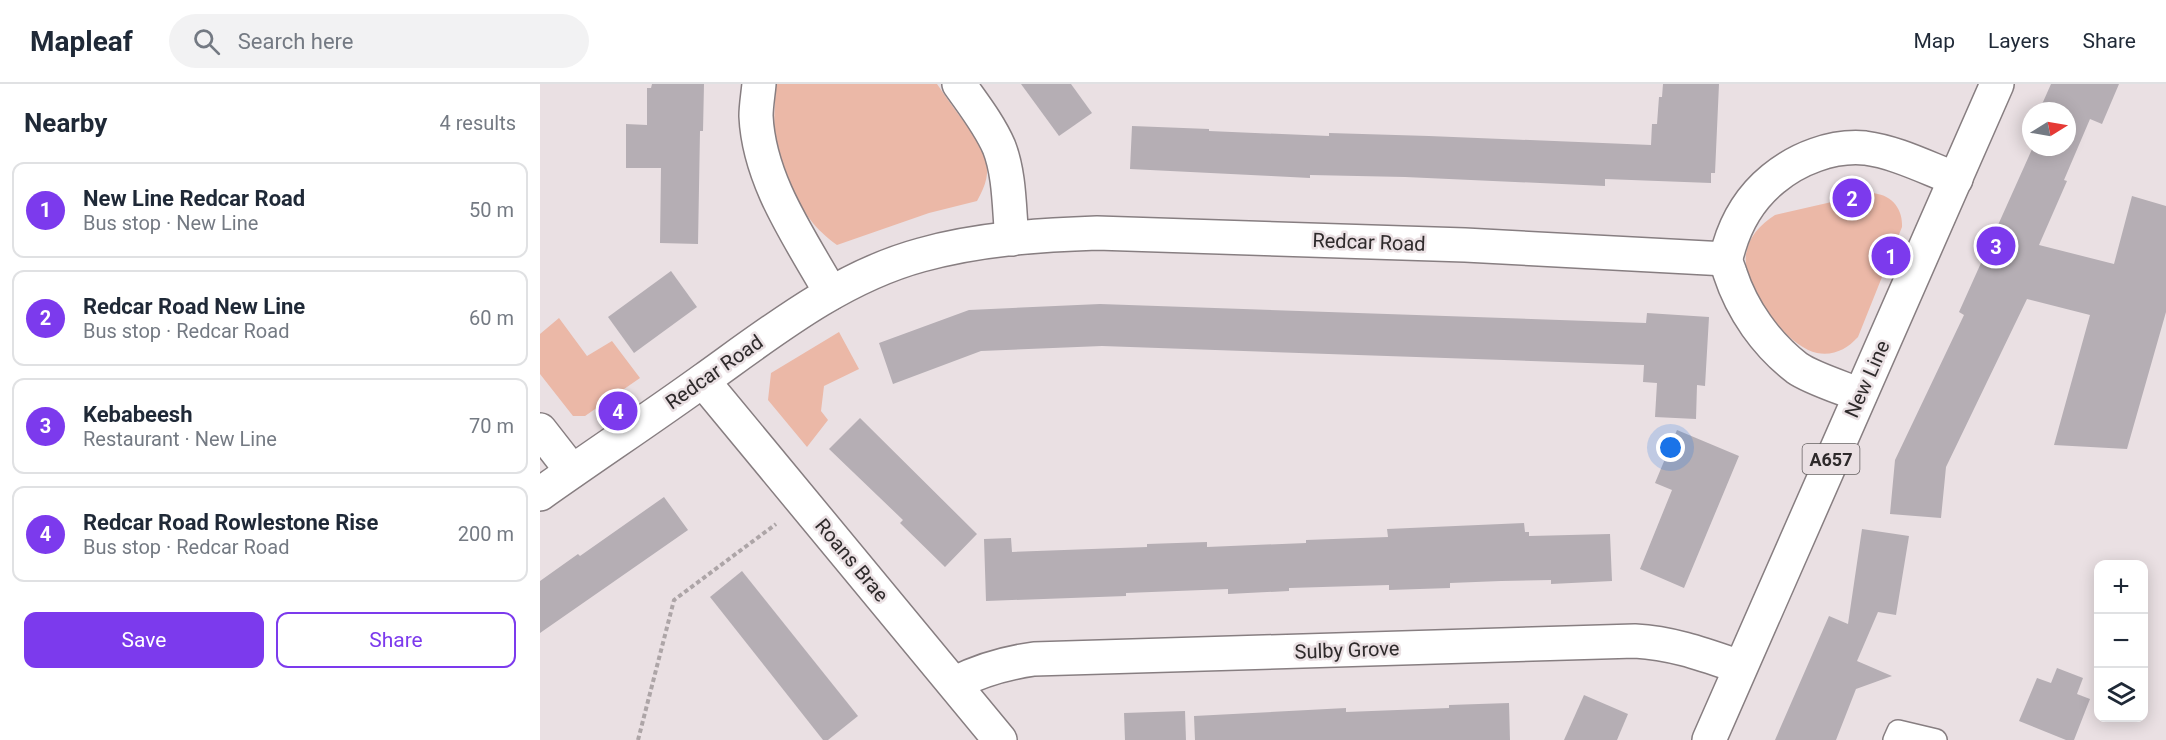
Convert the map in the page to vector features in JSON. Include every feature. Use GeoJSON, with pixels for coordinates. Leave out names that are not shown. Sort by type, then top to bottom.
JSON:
{"type":"FeatureCollection","features":[{"type":"Feature","properties":{"kind":"street"},"geometry":{"type":"LineString","coordinates":[[759,84],[756,115],[764,162],[783,207],[831,293]]}},
{"type":"Feature","properties":{"kind":"street"},"geometry":{"type":"LineString","coordinates":[[959,84],[986,122],[999,148],[1005,177],[1012,239]]}},
{"type":"Feature","properties":{"kind":"street","name":"New Line"},"geometry":{"type":"LineString","coordinates":[[1708,740],[1997,84]]}},
{"type":"Feature","properties":{"kind":"street"},"geometry":{"type":"LineString","coordinates":[[1860,394],[1799,370],[1761,332],[1746,310],[1734,285],[1726,259],[1733,232],[1764,186],[1785,169],[1810,157],[1837,150],[1865,148],[1895,156],[1956,179]]}},
{"type":"Feature","properties":{"kind":"street","name":"Redcar Road"},"geometry":{"type":"LineString","coordinates":[[540,494],[770,332],[831,293],[874,271],[920,255],[966,245],[1055,235],[1109,233],[1466,245],[1726,259]]}},
{"type":"Feature","properties":{"kind":"street","name":"Roans Brae"},"geometry":{"type":"LineString","coordinates":[[703,381],[1000,740]]}},
{"type":"Feature","properties":{"kind":"street"},"geometry":{"type":"LineString","coordinates":[[540,430],[572,471]]}},
{"type":"Feature","properties":{"kind":"street","name":"Sulby Grove"},"geometry":{"type":"LineString","coordinates":[[955,683],[989,668],[1034,659],[1635,641],[1679,646],[1740,667]]}},
{"type":"Feature","properties":{"kind":"lane"},"geometry":{"type":"LineString","coordinates":[[1894,740],[1898,731],[1936,740]]}},
{"type":"Feature","properties":{"kind":"path"},"geometry":{"type":"LineString","coordinates":[[638,740],[674,600],[804,502]]}},
{"type":"Feature","properties":{"kind":"shaded area"},"geometry":{"type":"Polygon","coordinates":[[[776,84],[937,84],[983,151],[987,169],[986,179],[977,201],[929,213],[837,245],[810,220],[782,171],[774,131],[776,84]]]}},
{"type":"Feature","properties":{"kind":"shaded area"},"geometry":{"type":"Polygon","coordinates":[[[1871,193],[1884,196],[1894,203],[1902,220],[1902,227],[1858,337],[1845,348],[1835,352],[1823,354],[1805,349],[1780,328],[1758,298],[1746,267],[1746,254],[1750,242],[1760,227],[1775,215],[1871,193]]]}},
{"type":"Feature","properties":{"kind":"shaded area"},"geometry":{"type":"Polygon","coordinates":[[[559,318],[587,356],[612,341],[640,378],[585,416],[573,416],[540,374],[540,334],[559,318]]]}},
{"type":"Feature","properties":{"kind":"shaded area"},"geometry":{"type":"Polygon","coordinates":[[[839,332],[859,369],[824,386],[821,411],[828,420],[807,447],[768,400],[771,373],[839,332]]]}},
{"type":"Feature","properties":{"kind":"building"},"geometry":{"type":"Polygon","coordinates":[[[652,84],[704,84],[703,131],[700,131],[698,244],[660,243],[661,168],[626,168],[626,124],[647,125],[647,88],[651,88],[652,84]]]}},
{"type":"Feature","properties":{"kind":"building"},"geometry":{"type":"Polygon","coordinates":[[[1021,84],[1071,84],[1092,113],[1059,136],[1021,84]]]}},
{"type":"Feature","properties":{"kind":"building"},"geometry":{"type":"Polygon","coordinates":[[[1663,84],[1719,84],[1715,173],[1711,173],[1711,183],[1605,179],[1605,186],[1405,177],[1310,175],[1310,178],[1130,169],[1132,126],[1329,136],[1329,133],[1651,145],[1652,124],[1657,124],[1659,97],[1662,97],[1663,84]]]}},
{"type":"Feature","properties":{"kind":"building"},"geometry":{"type":"Polygon","coordinates":[[[2051,84],[2119,84],[2102,124],[2090,119],[2076,152],[2076,102],[2043,102],[2051,84]]]}},
{"type":"Feature","properties":{"kind":"building"},"geometry":{"type":"Polygon","coordinates":[[[2029,156],[2074,156],[2064,180],[2067,181],[2039,245],[2114,264],[2132,196],[2166,206],[2166,312],[2127,449],[2054,445],[2090,315],[2027,299],[1946,467],[1941,518],[1890,514],[1895,460],[1964,315],[1959,312],[2029,156]]]}},
{"type":"Feature","properties":{"kind":"building"},"geometry":{"type":"Polygon","coordinates":[[[671,271],[697,307],[634,353],[608,317],[671,271]]]}},
{"type":"Feature","properties":{"kind":"building"},"geometry":{"type":"Polygon","coordinates":[[[1100,304],[1646,323],[1647,313],[1709,317],[1705,386],[1697,385],[1696,419],[1655,417],[1657,383],[1643,382],[1644,365],[1102,346],[981,351],[893,384],[879,343],[969,310],[1100,304]]]}},
{"type":"Feature","properties":{"kind":"building"},"geometry":{"type":"Polygon","coordinates":[[[860,418],[977,534],[945,567],[900,523],[903,520],[829,449],[860,418]]]}},
{"type":"Feature","properties":{"kind":"building"},"geometry":{"type":"Polygon","coordinates":[[[1677,430],[1739,456],[1684,588],[1640,569],[1672,490],[1655,483],[1677,430]]]}},
{"type":"Feature","properties":{"kind":"building"},"geometry":{"type":"Polygon","coordinates":[[[664,497],[688,530],[540,633],[540,581],[664,497]]]}},
{"type":"Feature","properties":{"kind":"building"},"geometry":{"type":"Polygon","coordinates":[[[1524,523],[1525,532],[1529,532],[1529,536],[1610,534],[1612,581],[1551,584],[1551,580],[1450,583],[1450,588],[1389,590],[1389,585],[1289,588],[1289,591],[1228,594],[1228,589],[1126,593],[1126,596],[986,601],[984,539],[1011,538],[1012,552],[1147,547],[1147,544],[1207,542],[1207,547],[1388,537],[1387,529],[1524,523]]]}},
{"type":"Feature","properties":{"kind":"building"},"geometry":{"type":"Polygon","coordinates":[[[1862,529],[1909,536],[1896,615],[1878,612],[1857,661],[1892,676],[1856,689],[1836,740],[1775,740],[1829,616],[1848,624],[1862,529]]]}},
{"type":"Feature","properties":{"kind":"building"},"geometry":{"type":"Polygon","coordinates":[[[742,571],[858,716],[828,740],[823,740],[710,597],[742,571]]]}},
{"type":"Feature","properties":{"kind":"building"},"geometry":{"type":"Polygon","coordinates":[[[2057,668],[2083,678],[2077,694],[2090,699],[2074,740],[2066,740],[2019,721],[2037,678],[2051,683],[2057,668]]]}},
{"type":"Feature","properties":{"kind":"building"},"geometry":{"type":"Polygon","coordinates":[[[1584,695],[1628,714],[1617,740],[1564,740],[1584,695]]]}},
{"type":"Feature","properties":{"kind":"building"},"geometry":{"type":"Polygon","coordinates":[[[1509,703],[1510,740],[1195,740],[1194,716],[1346,708],[1346,712],[1449,708],[1449,705],[1509,703]]]}},
{"type":"Feature","properties":{"kind":"building"},"geometry":{"type":"Polygon","coordinates":[[[1185,711],[1186,740],[1125,740],[1124,713],[1185,711]]]}},
{"type":"Feature","properties":{"kind":"place","name":"Redcar Road New Line"},"geometry":{"type":"Point","coordinates":[1852,198]}},
{"type":"Feature","properties":{"kind":"place","name":"Kebabeesh"},"geometry":{"type":"Point","coordinates":[1996,246]}},
{"type":"Feature","properties":{"kind":"place","name":"New Line Redcar Road"},"geometry":{"type":"Point","coordinates":[1891,256]}},
{"type":"Feature","properties":{"kind":"place","name":"Redcar Road Rowlestone Rise"},"geometry":{"type":"Point","coordinates":[618,411]}}]}
